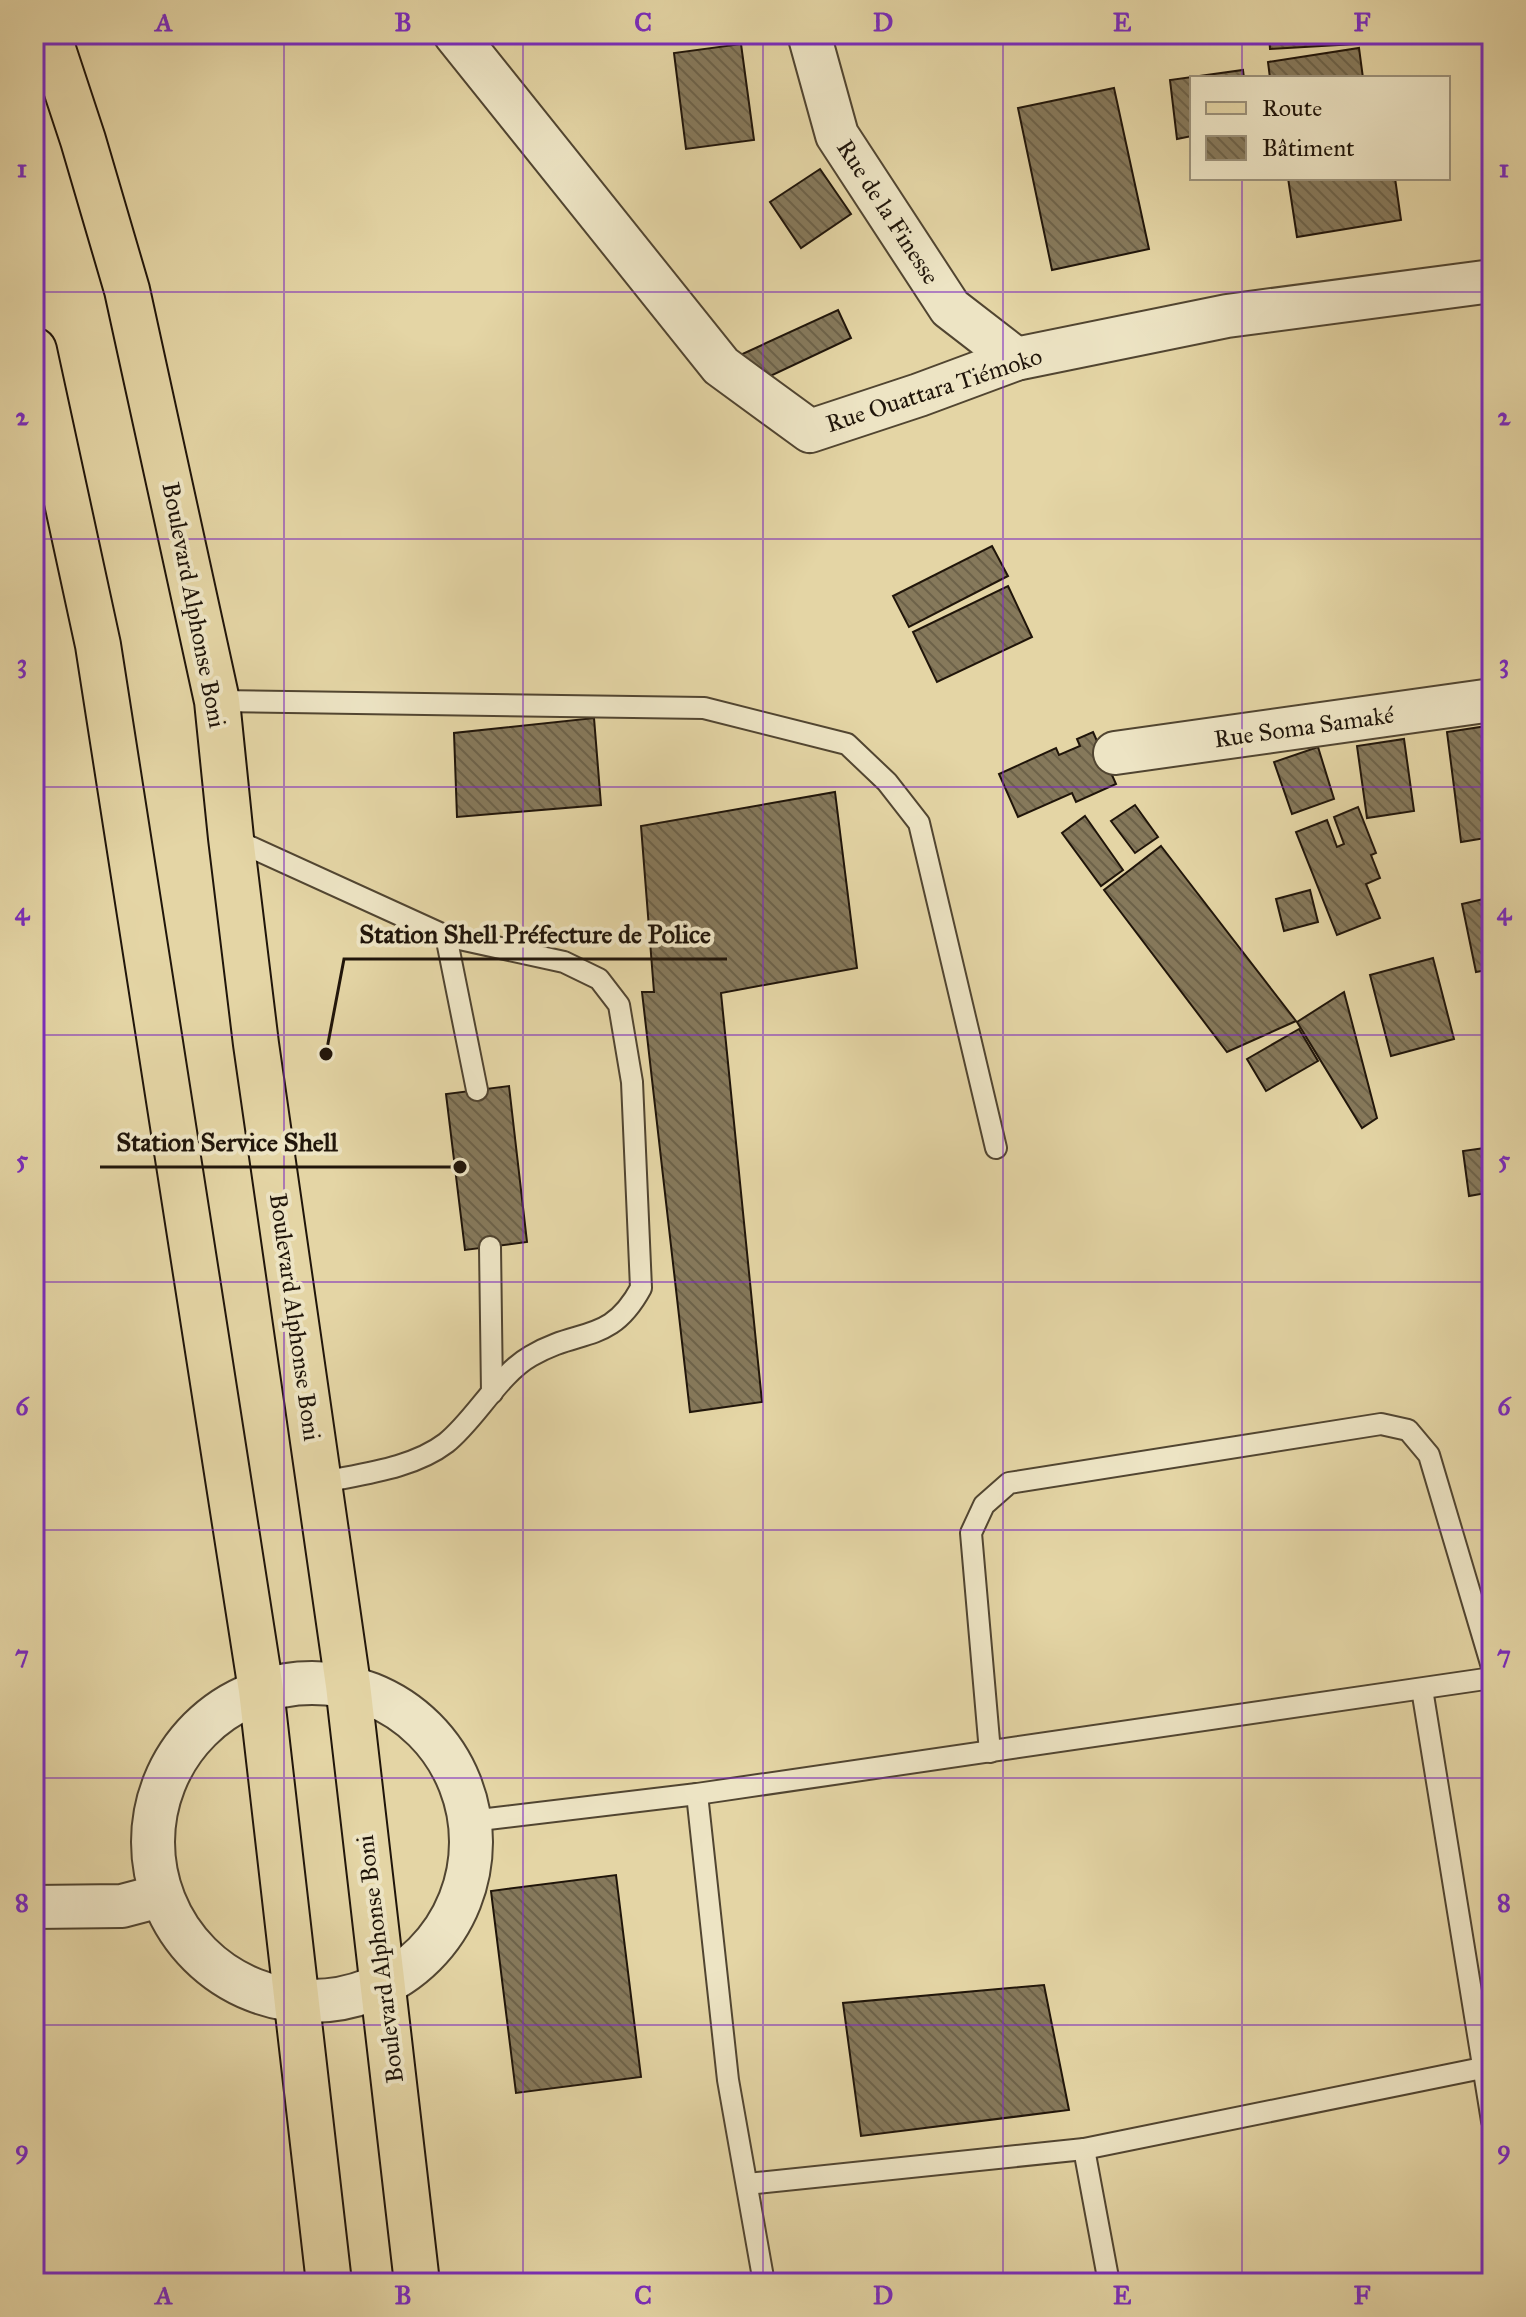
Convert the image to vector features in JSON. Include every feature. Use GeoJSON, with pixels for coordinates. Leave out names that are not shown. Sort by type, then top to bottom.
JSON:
{"type":"FeatureCollection","features":[{"type":"Feature","properties":{"kind":"main road","name":"Boulevard Alphonse Boni"},"geometry":{"type":"LineString","coordinates":[[48,34],[127,290],[217,701],[256,1044],[348,1685],[417,2283]]}},
{"type":"Feature","properties":{"kind":"main road"},"geometry":{"type":"LineString","coordinates":[[34,350],[98,645],[261,1690],[329,2283]]}},
{"type":"Feature","properties":{"kind":"street","name":"Rue Ouattara Tiémoko"},"geometry":{"type":"LineString","coordinates":[[455,34],[721,366],[810,431],[1016,359],[1227,316],[1492,281]]}},
{"type":"Feature","properties":{"kind":"street","name":"Rue de la Finesse"},"geometry":{"type":"LineString","coordinates":[[809,34],[837,135],[950,308],[1016,359]]}},
{"type":"Feature","properties":{"kind":"street","name":"Rue Soma Samaké"},"geometry":{"type":"LineString","coordinates":[[1115,753],[1492,700]]}},
{"type":"Feature","properties":{"kind":"street"},"geometry":{"type":"LineString","coordinates":[[304,1681],[348,1685],[407,1712],[451,1760],[471,1821],[466,1887],[435,1944],[383,1985],[341,1999],[296,2001],[239,1985],[191,1948],[160,1896],[151,1834],[167,1772],[206,1721],[261,1690],[304,1681]]}},
{"type":"Feature","properties":{"kind":"street"},"geometry":{"type":"LineString","coordinates":[[34,1907],[122,1906],[160,1896]]}},
{"type":"Feature","properties":{"kind":"lane"},"geometry":{"type":"LineString","coordinates":[[217,701],[704,708],[847,744],[887,782],[919,823],[996,1148]]}},
{"type":"Feature","properties":{"kind":"lane"},"geometry":{"type":"LineString","coordinates":[[231,838],[446,936],[564,962],[599,979],[619,1005],[632,1082],[641,1288],[630,1308],[608,1329],[563,1341],[529,1357],[446,1443],[406,1463],[319,1483]]}},
{"type":"Feature","properties":{"kind":"lane"},"geometry":{"type":"LineString","coordinates":[[446,936],[477,1090]]}},
{"type":"Feature","properties":{"kind":"lane"},"geometry":{"type":"LineString","coordinates":[[490,1247],[492,1393]]}},
{"type":"Feature","properties":{"kind":"lane"},"geometry":{"type":"LineString","coordinates":[[990,1752],[971,1533],[984,1505],[1009,1483],[1381,1424],[1408,1430],[1429,1455],[1492,1667]]}},
{"type":"Feature","properties":{"kind":"lane"},"geometry":{"type":"LineString","coordinates":[[471,1821],[697,1794],[1492,1678]]}},
{"type":"Feature","properties":{"kind":"lane"},"geometry":{"type":"LineString","coordinates":[[1422,1689],[1487,2067],[1492,2121]]}},
{"type":"Feature","properties":{"kind":"lane"},"geometry":{"type":"LineString","coordinates":[[697,1794],[728,2080],[764,2283]]}},
{"type":"Feature","properties":{"kind":"lane"},"geometry":{"type":"LineString","coordinates":[[747,2184],[1084,2149],[1487,2067]]}},
{"type":"Feature","properties":{"kind":"lane"},"geometry":{"type":"LineString","coordinates":[[1084,2149],[1109,2283]]}},
{"type":"Feature","properties":{"kind":"building"},"geometry":{"type":"Polygon","coordinates":[[[1269,34],[1459,34],[1459,38],[1270,49],[1269,34]]]}},
{"type":"Feature","properties":{"kind":"building"},"geometry":{"type":"Polygon","coordinates":[[[741,44],[754,140],[686,149],[674,53],[741,44]]]}},
{"type":"Feature","properties":{"kind":"building"},"geometry":{"type":"Polygon","coordinates":[[[1359,48],[1363,76],[1270,76],[1268,62],[1359,48]]]}},
{"type":"Feature","properties":{"kind":"building"},"geometry":{"type":"Polygon","coordinates":[[[1243,70],[1244,76],[1199,76],[1243,70]]]}},
{"type":"Feature","properties":{"kind":"building"},"geometry":{"type":"Polygon","coordinates":[[[1190,77],[1190,136],[1177,139],[1170,80],[1190,77]]]}},
{"type":"Feature","properties":{"kind":"building"},"geometry":{"type":"Polygon","coordinates":[[[1114,88],[1149,249],[1052,270],[1018,108],[1114,88]]]}},
{"type":"Feature","properties":{"kind":"building"},"geometry":{"type":"Polygon","coordinates":[[[820,169],[851,214],[801,248],[770,202],[820,169]]]}},
{"type":"Feature","properties":{"kind":"building"},"geometry":{"type":"Polygon","coordinates":[[[1288,180],[1395,180],[1401,220],[1297,237],[1288,180]]]}},
{"type":"Feature","properties":{"kind":"building"},"geometry":{"type":"Polygon","coordinates":[[[838,310],[851,338],[751,385],[738,356],[838,310]]]}},
{"type":"Feature","properties":{"kind":"building"},"geometry":{"type":"Polygon","coordinates":[[[992,546],[1008,576],[909,627],[893,596],[992,546]]]}},
{"type":"Feature","properties":{"kind":"building"},"geometry":{"type":"Polygon","coordinates":[[[1008,586],[1032,637],[937,682],[913,632],[1008,586]]]}},
{"type":"Feature","properties":{"kind":"building"},"geometry":{"type":"Polygon","coordinates":[[[594,718],[601,805],[457,817],[454,733],[594,718]]]}},
{"type":"Feature","properties":{"kind":"building"},"geometry":{"type":"Polygon","coordinates":[[[1487,726],[1492,761],[1492,837],[1461,842],[1447,732],[1487,726]]]}},
{"type":"Feature","properties":{"kind":"building"},"geometry":{"type":"Polygon","coordinates":[[[1093,732],[1116,784],[1076,802],[1072,793],[1018,817],[999,774],[1056,748],[1059,755],[1080,746],[1077,739],[1093,732]]]}},
{"type":"Feature","properties":{"kind":"building"},"geometry":{"type":"Polygon","coordinates":[[[1404,739],[1414,811],[1367,818],[1357,746],[1404,739]]]}},
{"type":"Feature","properties":{"kind":"building"},"geometry":{"type":"Polygon","coordinates":[[[1318,747],[1334,799],[1292,814],[1274,762],[1318,747]]]}},
{"type":"Feature","properties":{"kind":"building"},"geometry":{"type":"Polygon","coordinates":[[[835,792],[857,968],[721,993],[762,1402],[690,1412],[642,992],[654,992],[641,826],[835,792]]]}},
{"type":"Feature","properties":{"kind":"building"},"geometry":{"type":"Polygon","coordinates":[[[1135,805],[1158,837],[1135,853],[1111,821],[1135,805]]]}},
{"type":"Feature","properties":{"kind":"building"},"geometry":{"type":"Polygon","coordinates":[[[1358,807],[1376,853],[1371,855],[1380,878],[1366,884],[1380,918],[1337,935],[1296,832],[1327,820],[1337,847],[1344,844],[1334,817],[1358,807]]]}},
{"type":"Feature","properties":{"kind":"building"},"geometry":{"type":"Polygon","coordinates":[[[1085,816],[1123,870],[1101,886],[1062,833],[1085,816]]]}},
{"type":"Feature","properties":{"kind":"building"},"geometry":{"type":"Polygon","coordinates":[[[1161,846],[1296,1021],[1227,1052],[1104,890],[1161,846]]]}},
{"type":"Feature","properties":{"kind":"building"},"geometry":{"type":"Polygon","coordinates":[[[1310,890],[1318,922],[1284,931],[1276,899],[1310,890]]]}},
{"type":"Feature","properties":{"kind":"building"},"geometry":{"type":"Polygon","coordinates":[[[1492,897],[1492,969],[1476,972],[1462,904],[1492,897]]]}},
{"type":"Feature","properties":{"kind":"building"},"geometry":{"type":"Polygon","coordinates":[[[1433,958],[1454,1039],[1391,1056],[1370,975],[1433,958]]]}},
{"type":"Feature","properties":{"kind":"building"},"geometry":{"type":"Polygon","coordinates":[[[1344,992],[1377,1118],[1362,1128],[1297,1022],[1344,992]]]}},
{"type":"Feature","properties":{"kind":"building"},"geometry":{"type":"Polygon","coordinates":[[[1299,1029],[1318,1061],[1266,1091],[1247,1059],[1299,1029]]]}},
{"type":"Feature","properties":{"kind":"building"},"geometry":{"type":"Polygon","coordinates":[[[509,1086],[527,1242],[465,1250],[446,1094],[509,1086]]]}},
{"type":"Feature","properties":{"kind":"building"},"geometry":{"type":"Polygon","coordinates":[[[1492,1147],[1492,1192],[1469,1196],[1463,1151],[1492,1147]]]}},
{"type":"Feature","properties":{"kind":"building"},"geometry":{"type":"Polygon","coordinates":[[[616,1875],[641,2077],[516,2093],[491,1891],[616,1875]]]}},
{"type":"Feature","properties":{"kind":"building"},"geometry":{"type":"Polygon","coordinates":[[[1044,1985],[1069,2110],[861,2136],[843,2003],[1044,1985]]]}},
{"type":"Feature","properties":{"kind":"place","name":"Station Shell Préfecture de Police"},"geometry":{"type":"Point","coordinates":[326,1054]}},
{"type":"Feature","properties":{"kind":"place","name":"Station Service Shell"},"geometry":{"type":"Point","coordinates":[460,1167]}}]}
